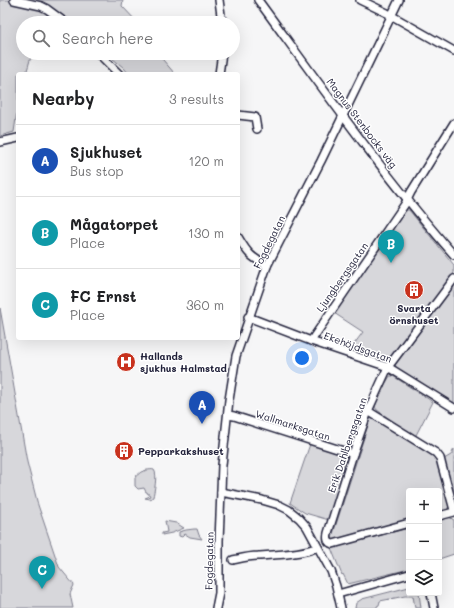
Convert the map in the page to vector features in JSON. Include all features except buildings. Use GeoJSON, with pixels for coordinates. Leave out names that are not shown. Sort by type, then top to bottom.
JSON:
{"type":"FeatureCollection","features":[{"type":"Feature","properties":{"kind":"street"},"geometry":{"type":"LineString","coordinates":[[14,0],[41,6],[56,16]]}},
{"type":"Feature","properties":{"kind":"street"},"geometry":{"type":"LineString","coordinates":[[219,0],[221,16]]}},
{"type":"Feature","properties":{"kind":"street","name":"Magnus Stenbocks väg"},"geometry":{"type":"LineString","coordinates":[[258,0],[342,116],[422,218],[454,255]]}},
{"type":"Feature","properties":{"kind":"street"},"geometry":{"type":"LineString","coordinates":[[360,0],[454,51]]}},
{"type":"Feature","properties":{"kind":"street","name":"Fogdegatan"},"geometry":{"type":"LineString","coordinates":[[216,608],[219,593],[219,541],[224,449],[232,376],[236,356],[248,317],[267,266],[321,161],[399,0]]}},
{"type":"Feature","properties":{"kind":"street"},"geometry":{"type":"LineString","coordinates":[[105,60],[118,72]]}},
{"type":"Feature","properties":{"kind":"street"},"geometry":{"type":"LineString","coordinates":[[219,72],[221,60]]}},
{"type":"Feature","properties":{"kind":"street"},"geometry":{"type":"LineString","coordinates":[[240,114],[255,117],[257,129]]}},
{"type":"Feature","properties":{"kind":"street","name":"Ljungbergsgatan"},"geometry":{"type":"LineString","coordinates":[[311,341],[405,204],[454,123]]}},
{"type":"Feature","properties":{"kind":"street"},"geometry":{"type":"LineString","coordinates":[[0,142],[16,138]]}},
{"type":"Feature","properties":{"kind":"street"},"geometry":{"type":"LineString","coordinates":[[240,240],[247,252],[254,259],[267,266]]}},
{"type":"Feature","properties":{"kind":"street","name":"Erik Dahlbergsgatan"},"geometry":{"type":"LineString","coordinates":[[406,525],[333,544],[330,544],[327,537],[368,411],[388,367],[454,279]]}},
{"type":"Feature","properties":{"kind":"street","name":"Ekehöjdsgatan"},"geometry":{"type":"LineString","coordinates":[[248,317],[311,341],[388,367],[454,408]]}},
{"type":"Feature","properties":{"kind":"street"},"geometry":{"type":"LineString","coordinates":[[368,411],[436,453],[440,458],[454,511],[442,515]]}},
{"type":"Feature","properties":{"kind":"street","name":"Wallmarksgatan"},"geometry":{"type":"LineString","coordinates":[[228,415],[353,454]]}},
{"type":"Feature","properties":{"kind":"street"},"geometry":{"type":"LineString","coordinates":[[221,492],[279,505],[289,510],[299,518],[307,527],[331,571],[341,608]]}},
{"type":"Feature","properties":{"kind":"street"},"geometry":{"type":"LineString","coordinates":[[233,560],[310,550],[318,547]]}},
{"type":"Feature","properties":{"kind":"street"},"geometry":{"type":"LineString","coordinates":[[338,594],[406,575]]}},
{"type":"Feature","properties":{"kind":"street"},"geometry":{"type":"LineString","coordinates":[[432,596],[434,608]]}},
{"type":"Feature","properties":{"kind":"shaded area"},"geometry":{"type":"Polygon","coordinates":[[[0,0],[123,0],[122,6],[131,16],[61,16],[57,13],[53,16],[16,16],[16,60],[30,60],[27,72],[16,72],[16,118],[14,132],[0,136],[0,0]]]}},
{"type":"Feature","properties":{"kind":"shaded area"},"geometry":{"type":"Polygon","coordinates":[[[114,60],[163,60],[173,72],[127,72],[114,60]]]}},
{"type":"Feature","properties":{"kind":"shaded area"},"geometry":{"type":"Polygon","coordinates":[[[406,210],[409,210],[454,265],[454,273],[390,358],[384,360],[349,351],[363,332],[334,313],[406,210]]]}},
{"type":"Feature","properties":{"kind":"shaded area"},"geometry":{"type":"Polygon","coordinates":[[[454,286],[454,404],[397,369],[395,365],[454,286]]]}},
{"type":"Feature","properties":{"kind":"shaded area"},"geometry":{"type":"Polygon","coordinates":[[[0,308],[27,462],[38,505],[59,567],[74,585],[70,594],[73,608],[0,608],[0,308]]]}},
{"type":"Feature","properties":{"kind":"shaded area"},"geometry":{"type":"Polygon","coordinates":[[[390,376],[393,376],[433,402],[415,437],[375,407],[380,393],[390,376]]]}},
{"type":"Feature","properties":{"kind":"shaded area"},"geometry":{"type":"Polygon","coordinates":[[[373,417],[437,458],[449,505],[447,511],[442,512],[442,488],[406,488],[406,522],[333,540],[332,537],[370,419],[373,417]]]}},
{"type":"Feature","properties":{"kind":"shaded area"},"geometry":{"type":"Polygon","coordinates":[[[310,444],[346,456],[348,461],[329,520],[305,513],[290,503],[310,444]]]}},
{"type":"Feature","properties":{"kind":"shaded area"},"geometry":{"type":"Polygon","coordinates":[[[454,449],[454,493],[444,459],[451,455],[454,449]]]}},
{"type":"Feature","properties":{"kind":"shaded area"},"geometry":{"type":"Polygon","coordinates":[[[154,470],[156,475],[153,497],[150,499],[145,498],[150,496],[144,488],[138,489],[135,486],[135,477],[141,472],[154,470]]]}},
{"type":"Feature","properties":{"kind":"shaded area"},"geometry":{"type":"Polygon","coordinates":[[[449,517],[454,520],[454,554],[442,558],[442,524],[442,519],[449,517]]]}},
{"type":"Feature","properties":{"kind":"shaded area"},"geometry":{"type":"Polygon","coordinates":[[[165,521],[176,523],[184,528],[162,535],[162,533],[167,532],[165,521]]]}},
{"type":"Feature","properties":{"kind":"shaded area"},"geometry":{"type":"Polygon","coordinates":[[[197,529],[202,539],[190,537],[185,534],[182,537],[179,536],[179,532],[197,529]]]}},
{"type":"Feature","properties":{"kind":"shaded area"},"geometry":{"type":"Polygon","coordinates":[[[406,529],[406,570],[348,584],[343,574],[342,575],[331,548],[406,529]]]}},
{"type":"Feature","properties":{"kind":"shaded area"},"geometry":{"type":"Polygon","coordinates":[[[406,588],[406,596],[380,601],[377,608],[355,608],[356,603],[362,599],[406,588]]]}},
{"type":"Feature","properties":{"kind":"shaded area"},"geometry":{"type":"Polygon","coordinates":[[[413,596],[419,596],[421,608],[415,608],[413,596]]]}},
{"type":"Feature","properties":{"kind":"place","name":"Mågatorpet"},"geometry":{"type":"Point","coordinates":[391,263]}},
{"type":"Feature","properties":{"kind":"place","name":"Svarta örnshuset"},"geometry":{"type":"Point","coordinates":[414,290]}},
{"type":"Feature","properties":{"kind":"place","name":"Hallands sjukhus Halmstad"},"geometry":{"type":"Point","coordinates":[126,362]}},
{"type":"Feature","properties":{"kind":"place","name":"Sjukhuset"},"geometry":{"type":"Point","coordinates":[202,424]}},
{"type":"Feature","properties":{"kind":"place","name":"Pepparkakshuset"},"geometry":{"type":"Point","coordinates":[124,451]}},
{"type":"Feature","properties":{"kind":"place","name":"FC Ernst"},"geometry":{"type":"Point","coordinates":[42,589]}}]}
